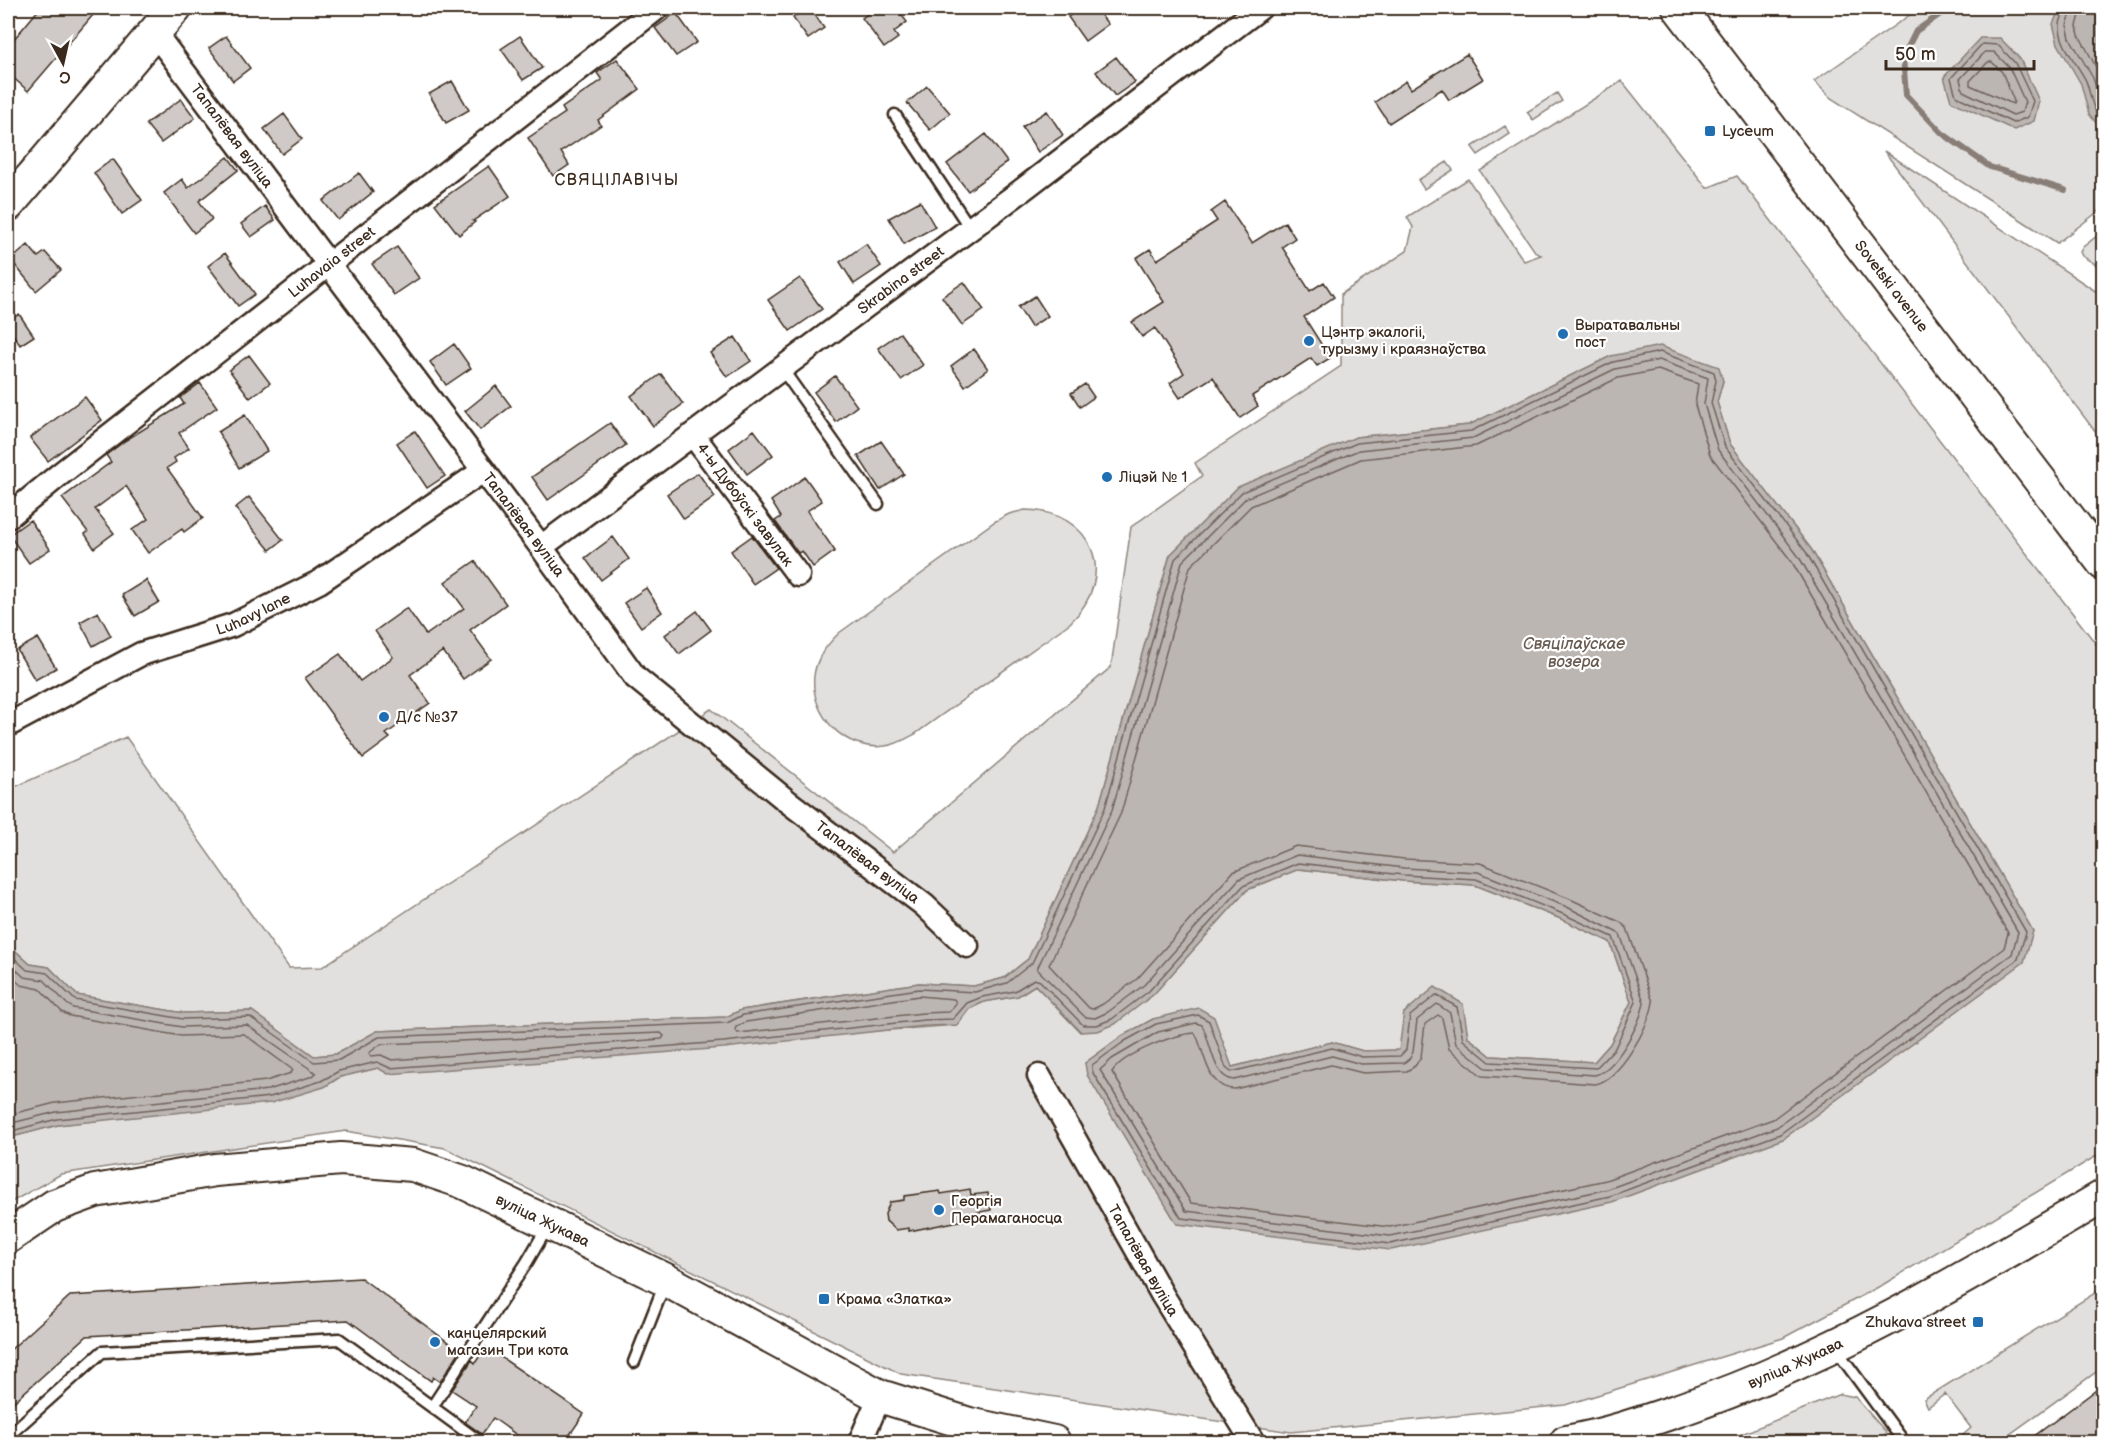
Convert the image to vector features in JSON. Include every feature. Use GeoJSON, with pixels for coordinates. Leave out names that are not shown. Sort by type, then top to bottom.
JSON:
{"type":"FeatureCollection","features":[{"type":"Feature","properties":{"kind":"street"},"geometry":{"type":"LineString","coordinates":[[8,205],[175,8]]}},
{"type":"Feature","properties":{"kind":"street","name":"Luhavaia street"},"geometry":{"type":"LineString","coordinates":[[8,517],[657,8]]}},
{"type":"Feature","properties":{"kind":"street","name":"Skrabina street"},"geometry":{"type":"LineString","coordinates":[[541,547],[782,369],[1260,8]]}},
{"type":"Feature","properties":{"kind":"street","name":"Sovetski avenue"},"geometry":{"type":"LineString","coordinates":[[1679,8],[2103,564]]}},
{"type":"Feature","properties":{"kind":"street","name":"Тапалёвая вуліца"},"geometry":{"type":"LineString","coordinates":[[154,32],[541,547],[635,677],[787,801],[924,905],[967,946]]}},
{"type":"Feature","properties":{"kind":"street","name":"4-ы Дубоўскі завулак"},"geometry":{"type":"LineString","coordinates":[[693,435],[798,575]]}},
{"type":"Feature","properties":{"kind":"street","name":"Luhavy lane"},"geometry":{"type":"LineString","coordinates":[[8,725],[141,654],[233,625],[319,582],[483,471]]}},
{"type":"Feature","properties":{"kind":"street","name":"Тапалёвая вуліца"},"geometry":{"type":"LineString","coordinates":[[1039,1076],[1163,1296],[1253,1443]]}},
{"type":"Feature","properties":{"kind":"street","name":"вуліца Жукава"},"geometry":{"type":"LineString","coordinates":[[8,1237],[54,1206],[95,1191],[215,1170],[341,1159],[413,1164],[463,1182],[666,1280],[880,1396],[969,1424],[1054,1443]]}},
{"type":"Feature","properties":{"kind":"street","name":"вуліца Жукава"},"geometry":{"type":"LineString","coordinates":[[1566,1443],[1608,1434],[1731,1393],[1834,1347],[1960,1281],[2103,1196]]}},
{"type":"Feature","properties":{"kind":"street"},"geometry":{"type":"LineString","coordinates":[[860,1443],[880,1396]]}},
{"type":"Feature","properties":{"kind":"lane"},"geometry":{"type":"LineString","coordinates":[[895,115],[970,228]]}},
{"type":"Feature","properties":{"kind":"lane"},"geometry":{"type":"LineString","coordinates":[[782,369],[878,504]]}},
{"type":"Feature","properties":{"kind":"lane"},"geometry":{"type":"LineString","coordinates":[[432,1407],[527,1262],[549,1224]]}},
{"type":"Feature","properties":{"kind":"lane"},"geometry":{"type":"LineString","coordinates":[[634,1362],[666,1280]]}},
{"type":"Feature","properties":{"kind":"lane"},"geometry":{"type":"LineString","coordinates":[[8,1436],[102,1352],[339,1339],[480,1443]]}},
{"type":"Feature","properties":{"kind":"lane"},"geometry":{"type":"LineString","coordinates":[[1834,1347],[1904,1443]]}},
{"type":"Feature","properties":{"kind":"shaded area"},"geometry":{"type":"Polygon","coordinates":[[[1920,8],[2103,8],[2103,208],[2057,243],[1831,98],[1814,81],[1920,8]]]}},
{"type":"Feature","properties":{"kind":"shaded area"},"geometry":{"type":"Polygon","coordinates":[[[1622,81],[1707,188],[1737,176],[2103,653],[2103,1152],[1884,1284],[1783,1338],[1565,1405],[1291,1432],[901,1374],[445,1148],[346,1131],[61,1174],[8,1204],[8,1138],[58,1125],[324,1087],[340,1077],[378,1068],[957,1025],[969,1009],[984,1002],[1018,996],[1035,985],[1080,1032],[1153,995],[1247,890],[1299,869],[1403,881],[1475,885],[1561,919],[1610,942],[1631,1002],[1610,1044],[1594,1062],[1491,1056],[1468,1037],[1462,1004],[1404,1013],[1400,1050],[1363,1051],[1332,1042],[1232,1067],[1153,1019],[1122,1036],[1085,1063],[1177,1224],[2033,931],[1811,549],[1730,444],[1717,402],[1723,381],[1611,356],[1469,425],[1356,437],[1170,555],[1099,806],[1028,959],[1004,978],[974,986],[919,983],[741,1010],[726,1017],[377,1031],[336,1054],[314,1056],[252,1011],[184,1013],[76,995],[49,967],[30,964],[8,944],[8,790],[126,737],[289,968],[322,967],[711,709],[893,852],[1111,667],[1131,527],[1202,476],[1195,463],[1341,366],[1341,294],[1407,251],[1413,227],[1407,217],[1468,179],[1524,261],[1541,255],[1536,253],[1480,171],[1622,81]]]}},
{"type":"Feature","properties":{"kind":"shaded area"},"geometry":{"type":"Polygon","coordinates":[[[1557,93],[1562,101],[1533,120],[1527,112],[1557,93]]]}},
{"type":"Feature","properties":{"kind":"shaded area"},"geometry":{"type":"Polygon","coordinates":[[[1505,126],[1510,134],[1478,155],[1472,147],[1505,126]]]}},
{"type":"Feature","properties":{"kind":"shaded area"},"geometry":{"type":"Polygon","coordinates":[[[1884,151],[2103,296],[2103,442],[1884,151]]]}},
{"type":"Feature","properties":{"kind":"shaded area"},"geometry":{"type":"Polygon","coordinates":[[[1447,162],[1453,170],[1424,189],[1418,180],[1447,162]]]}},
{"type":"Feature","properties":{"kind":"shaded area"},"geometry":{"type":"Polygon","coordinates":[[[2102,232],[2104,233],[2103,269],[2082,256],[2080,252],[2102,232]]]}},
{"type":"Feature","properties":{"kind":"shaded area"},"geometry":{"type":"Polygon","coordinates":[[[1025,510],[1048,513],[1068,521],[1082,534],[1091,549],[1095,566],[1093,585],[1085,604],[1070,623],[901,742],[870,746],[856,743],[833,728],[824,717],[814,690],[817,663],[830,642],[839,633],[994,522],[1009,514],[1025,510]]]}},
{"type":"Feature","properties":{"kind":"shaded area"},"geometry":{"type":"Polygon","coordinates":[[[2103,1288],[2103,1367],[1999,1442],[1968,1442],[1963,1435],[1971,1428],[1945,1394],[1928,1407],[1924,1399],[2103,1288]]]}},
{"type":"Feature","properties":{"kind":"shaded area"},"geometry":{"type":"Polygon","coordinates":[[[1840,1394],[1855,1397],[1886,1432],[1881,1442],[1722,1442],[1840,1394]]]}},
{"type":"Feature","properties":{"kind":"water"},"geometry":{"type":"Polygon","coordinates":[[[2060,8],[2103,8],[2103,123],[2098,125],[2089,114],[2081,84],[2058,44],[2053,24],[2060,8]]]}},
{"type":"Feature","properties":{"kind":"water"},"geometry":{"type":"Polygon","coordinates":[[[1980,38],[2000,38],[2020,59],[2039,101],[2034,121],[2014,130],[1951,101],[1944,77],[1980,38]]]}},
{"type":"Feature","properties":{"kind":"water","name":"Свяцілаўскае возера"},"geometry":{"type":"Polygon","coordinates":[[[1660,346],[1719,367],[1723,381],[1717,402],[1730,444],[1811,549],[2033,931],[2024,962],[1783,1139],[1612,1202],[1391,1250],[1177,1224],[1087,1075],[1085,1063],[1122,1036],[1153,1019],[1199,1008],[1214,1017],[1232,1067],[1332,1042],[1363,1051],[1399,1050],[1404,1013],[1435,987],[1463,1004],[1468,1037],[1491,1056],[1594,1062],[1610,1044],[1631,1002],[1610,942],[1561,919],[1475,885],[1403,881],[1299,869],[1247,890],[1153,995],[1115,1024],[1098,1031],[1081,1032],[1035,985],[1018,996],[984,1002],[969,1009],[957,1025],[925,1026],[724,1048],[388,1074],[378,1068],[340,1077],[324,1087],[271,1103],[58,1125],[8,1138],[8,944],[30,964],[49,967],[77,995],[184,1013],[252,1011],[314,1056],[336,1054],[377,1031],[726,1017],[741,1010],[919,983],[974,986],[1004,978],[1028,959],[1099,806],[1170,555],[1238,487],[1356,437],[1469,425],[1611,356],[1660,346]]]}},
{"type":"Feature","properties":{"kind":"building"},"geometry":{"type":"Polygon","coordinates":[[[40,8],[99,8],[28,91],[8,73],[8,46],[40,8]]]}},
{"type":"Feature","properties":{"kind":"building"},"geometry":{"type":"Polygon","coordinates":[[[810,8],[824,28],[808,39],[793,18],[810,8]]]}},
{"type":"Feature","properties":{"kind":"building"},"geometry":{"type":"Polygon","coordinates":[[[876,8],[896,8],[907,22],[894,32],[898,38],[884,48],[862,18],[876,8]]]}},
{"type":"Feature","properties":{"kind":"building"},"geometry":{"type":"Polygon","coordinates":[[[1081,8],[1095,8],[1108,24],[1085,41],[1068,17],[1081,8]]]}},
{"type":"Feature","properties":{"kind":"building"},"geometry":{"type":"Polygon","coordinates":[[[676,13],[697,42],[676,56],[655,28],[676,13]]]}},
{"type":"Feature","properties":{"kind":"building"},"geometry":{"type":"Polygon","coordinates":[[[226,36],[250,68],[233,81],[209,48],[226,36]]]}},
{"type":"Feature","properties":{"kind":"building"},"geometry":{"type":"Polygon","coordinates":[[[520,36],[542,68],[523,80],[501,49],[520,36]]]}},
{"type":"Feature","properties":{"kind":"building"},"geometry":{"type":"Polygon","coordinates":[[[1467,54],[1483,79],[1449,100],[1442,89],[1389,123],[1375,102],[1406,81],[1411,89],[1467,54]]]}},
{"type":"Feature","properties":{"kind":"building"},"geometry":{"type":"Polygon","coordinates":[[[1116,57],[1135,82],[1115,96],[1096,72],[1116,57]]]}},
{"type":"Feature","properties":{"kind":"building"},"geometry":{"type":"Polygon","coordinates":[[[617,59],[640,89],[598,120],[601,125],[561,152],[569,165],[553,176],[528,138],[565,113],[562,108],[602,80],[597,73],[617,59]]]}},
{"type":"Feature","properties":{"kind":"building"},"geometry":{"type":"Polygon","coordinates":[[[452,81],[469,110],[446,123],[429,94],[452,81]]]}},
{"type":"Feature","properties":{"kind":"building"},"geometry":{"type":"Polygon","coordinates":[[[927,86],[950,113],[930,130],[907,103],[927,86]]]}},
{"type":"Feature","properties":{"kind":"building"},"geometry":{"type":"Polygon","coordinates":[[[181,99],[195,118],[161,143],[146,124],[181,99]]]}},
{"type":"Feature","properties":{"kind":"building"},"geometry":{"type":"Polygon","coordinates":[[[1047,111],[1063,135],[1038,152],[1022,127],[1047,111]]]}},
{"type":"Feature","properties":{"kind":"building"},"geometry":{"type":"Polygon","coordinates":[[[284,114],[302,139],[282,154],[264,129],[284,114]]]}},
{"type":"Feature","properties":{"kind":"building"},"geometry":{"type":"Polygon","coordinates":[[[986,134],[1007,162],[968,191],[947,164],[986,134]]]}},
{"type":"Feature","properties":{"kind":"building"},"geometry":{"type":"Polygon","coordinates":[[[228,157],[238,170],[199,201],[212,219],[194,233],[164,193],[182,179],[188,188],[228,157]]]}},
{"type":"Feature","properties":{"kind":"building"},"geometry":{"type":"Polygon","coordinates":[[[113,159],[142,200],[122,214],[94,173],[113,159]]]}},
{"type":"Feature","properties":{"kind":"building"},"geometry":{"type":"Polygon","coordinates":[[[489,166],[510,196],[473,221],[475,222],[459,235],[435,204],[489,166]]]}},
{"type":"Feature","properties":{"kind":"building"},"geometry":{"type":"Polygon","coordinates":[[[359,173],[373,192],[338,220],[323,201],[359,173]]]}},
{"type":"Feature","properties":{"kind":"building"},"geometry":{"type":"Polygon","coordinates":[[[920,201],[935,227],[904,244],[889,218],[920,201]]]}},
{"type":"Feature","properties":{"kind":"building"},"geometry":{"type":"Polygon","coordinates":[[[1225,202],[1252,243],[1285,222],[1295,238],[1282,247],[1310,291],[1324,282],[1334,297],[1304,317],[1330,358],[1317,366],[1311,358],[1252,396],[1258,406],[1240,418],[1213,377],[1180,398],[1170,383],[1184,373],[1155,328],[1142,337],[1132,322],[1164,302],[1136,258],[1150,249],[1157,260],[1217,221],[1211,212],[1225,202]]]}},
{"type":"Feature","properties":{"kind":"building"},"geometry":{"type":"Polygon","coordinates":[[[265,206],[275,220],[251,237],[241,224],[265,206]]]}},
{"type":"Feature","properties":{"kind":"building"},"geometry":{"type":"Polygon","coordinates":[[[866,244],[881,266],[854,284],[840,262],[866,244]]]}},
{"type":"Feature","properties":{"kind":"building"},"geometry":{"type":"Polygon","coordinates":[[[28,245],[38,257],[45,252],[61,270],[36,291],[11,260],[28,245]]]}},
{"type":"Feature","properties":{"kind":"building"},"geometry":{"type":"Polygon","coordinates":[[[397,247],[419,278],[394,295],[372,264],[397,247]]]}},
{"type":"Feature","properties":{"kind":"building"},"geometry":{"type":"Polygon","coordinates":[[[225,253],[255,294],[238,306],[208,266],[225,253]]]}},
{"type":"Feature","properties":{"kind":"building"},"geometry":{"type":"Polygon","coordinates":[[[800,278],[822,309],[790,331],[768,300],[800,278]]]}},
{"type":"Feature","properties":{"kind":"building"},"geometry":{"type":"Polygon","coordinates":[[[964,282],[984,310],[962,325],[942,297],[964,282]]]}},
{"type":"Feature","properties":{"kind":"building"},"geometry":{"type":"Polygon","coordinates":[[[1035,296],[1048,316],[1031,327],[1018,307],[1035,296]]]}},
{"type":"Feature","properties":{"kind":"building"},"geometry":{"type":"Polygon","coordinates":[[[19,314],[34,336],[20,345],[8,327],[8,322],[19,314]]]}},
{"type":"Feature","properties":{"kind":"building"},"geometry":{"type":"Polygon","coordinates":[[[900,333],[923,365],[901,380],[878,348],[900,333]]]}},
{"type":"Feature","properties":{"kind":"building"},"geometry":{"type":"Polygon","coordinates":[[[735,337],[751,361],[727,377],[710,353],[735,337]]]}},
{"type":"Feature","properties":{"kind":"building"},"geometry":{"type":"Polygon","coordinates":[[[454,344],[471,368],[446,385],[430,362],[454,344]]]}},
{"type":"Feature","properties":{"kind":"building"},"geometry":{"type":"Polygon","coordinates":[[[974,349],[988,369],[965,386],[951,366],[974,349]]]}},
{"type":"Feature","properties":{"kind":"building"},"geometry":{"type":"Polygon","coordinates":[[[249,355],[270,383],[250,398],[229,370],[249,355]]]}},
{"type":"Feature","properties":{"kind":"building"},"geometry":{"type":"Polygon","coordinates":[[[661,374],[683,404],[653,426],[631,396],[661,374]]]}},
{"type":"Feature","properties":{"kind":"building"},"geometry":{"type":"Polygon","coordinates":[[[835,376],[857,406],[836,422],[814,392],[835,376]]]}},
{"type":"Feature","properties":{"kind":"building"},"geometry":{"type":"Polygon","coordinates":[[[200,383],[217,407],[179,433],[189,448],[174,458],[176,462],[167,468],[203,518],[184,532],[182,529],[148,553],[132,530],[148,519],[126,486],[95,509],[114,533],[94,548],[85,534],[88,532],[62,498],[111,462],[106,455],[184,404],[180,398],[200,383]]]}},
{"type":"Feature","properties":{"kind":"building"},"geometry":{"type":"Polygon","coordinates":[[[1085,384],[1094,397],[1080,407],[1071,393],[1085,384]]]}},
{"type":"Feature","properties":{"kind":"building"},"geometry":{"type":"Polygon","coordinates":[[[496,386],[511,406],[480,430],[465,411],[496,386]]]}},
{"type":"Feature","properties":{"kind":"building"},"geometry":{"type":"Polygon","coordinates":[[[85,397],[102,420],[48,461],[30,438],[85,397]]]}},
{"type":"Feature","properties":{"kind":"building"},"geometry":{"type":"Polygon","coordinates":[[[245,415],[267,451],[239,468],[218,432],[245,415]]]}},
{"type":"Feature","properties":{"kind":"building"},"geometry":{"type":"Polygon","coordinates":[[[610,423],[626,445],[548,500],[532,477],[610,423]]]}},
{"type":"Feature","properties":{"kind":"building"},"geometry":{"type":"Polygon","coordinates":[[[754,430],[773,455],[747,474],[729,449],[754,430]]]}},
{"type":"Feature","properties":{"kind":"building"},"geometry":{"type":"Polygon","coordinates":[[[415,431],[445,476],[427,488],[397,443],[415,431]]]}},
{"type":"Feature","properties":{"kind":"building"},"geometry":{"type":"Polygon","coordinates":[[[881,441],[904,474],[880,490],[858,456],[881,441]]]}},
{"type":"Feature","properties":{"kind":"building"},"geometry":{"type":"Polygon","coordinates":[[[698,473],[715,497],[684,519],[667,494],[698,473]]]}},
{"type":"Feature","properties":{"kind":"building"},"geometry":{"type":"Polygon","coordinates":[[[805,477],[822,501],[807,511],[835,551],[813,567],[802,551],[798,553],[775,521],[781,517],[771,501],[805,477]]]}},
{"type":"Feature","properties":{"kind":"building"},"geometry":{"type":"Polygon","coordinates":[[[249,497],[283,540],[270,550],[235,508],[249,497]]]}},
{"type":"Feature","properties":{"kind":"building"},"geometry":{"type":"Polygon","coordinates":[[[30,520],[50,549],[29,563],[9,535],[30,520]]]}},
{"type":"Feature","properties":{"kind":"building"},"geometry":{"type":"Polygon","coordinates":[[[752,536],[776,568],[753,584],[731,551],[752,536]]]}},
{"type":"Feature","properties":{"kind":"building"},"geometry":{"type":"Polygon","coordinates":[[[613,537],[629,559],[601,580],[585,558],[613,537]]]}},
{"type":"Feature","properties":{"kind":"building"},"geometry":{"type":"Polygon","coordinates":[[[475,561],[506,604],[470,630],[491,659],[463,679],[443,651],[410,675],[430,703],[386,734],[390,738],[363,758],[305,678],[340,654],[360,681],[393,657],[375,631],[407,608],[426,635],[464,608],[445,582],[475,561]]]}},
{"type":"Feature","properties":{"kind":"building"},"geometry":{"type":"Polygon","coordinates":[[[146,580],[159,602],[135,616],[122,595],[146,580]]]}},
{"type":"Feature","properties":{"kind":"building"},"geometry":{"type":"Polygon","coordinates":[[[646,588],[662,612],[641,627],[624,603],[646,588]]]}},
{"type":"Feature","properties":{"kind":"building"},"geometry":{"type":"Polygon","coordinates":[[[697,611],[711,630],[679,654],[665,635],[697,611]]]}},
{"type":"Feature","properties":{"kind":"building"},"geometry":{"type":"Polygon","coordinates":[[[98,612],[111,636],[93,646],[80,622],[98,612]]]}},
{"type":"Feature","properties":{"kind":"building"},"geometry":{"type":"Polygon","coordinates":[[[38,638],[56,668],[35,680],[17,650],[38,638]]]}},
{"type":"Feature","properties":{"kind":"building","name":"Георгія Перамаганосца"},"geometry":{"type":"Polygon","coordinates":[[[970,1189],[971,1195],[988,1193],[991,1210],[974,1213],[975,1218],[909,1231],[909,1228],[896,1230],[886,1221],[885,1214],[890,1202],[904,1200],[904,1196],[940,1191],[941,1194],[970,1189]]]}},
{"type":"Feature","properties":{"kind":"building"},"geometry":{"type":"Polygon","coordinates":[[[361,1278],[460,1351],[440,1382],[433,1377],[431,1381],[348,1320],[87,1336],[8,1407],[8,1352],[70,1296],[361,1278]]]}},
{"type":"Feature","properties":{"kind":"building"},"geometry":{"type":"Polygon","coordinates":[[[486,1347],[584,1414],[564,1443],[528,1443],[493,1418],[482,1434],[465,1422],[476,1406],[452,1390],[472,1360],[475,1363],[486,1347]]]}},
{"type":"Feature","properties":{"kind":"building"},"geometry":{"type":"Polygon","coordinates":[[[2103,1385],[2103,1431],[2088,1443],[2025,1443],[2103,1385]]]}},
{"type":"Feature","properties":{"kind":"waterway"},"geometry":{"type":"LineString","coordinates":[[1949,8],[1916,31],[1903,57],[1906,95],[1942,133],[1990,167],[2065,190]]}},
{"type":"Feature","properties":{"kind":"place","name":"Lyceum"},"geometry":{"type":"Point","coordinates":[1710,131]}},
{"type":"Feature","properties":{"kind":"place","name":"Выратавальны пост"},"geometry":{"type":"Point","coordinates":[1563,334]}},
{"type":"Feature","properties":{"kind":"place","name":"Цэнтр экалогіі, турызму і краязнаўства"},"geometry":{"type":"Point","coordinates":[1309,341]}},
{"type":"Feature","properties":{"kind":"place","name":"Ліцэй № 1"},"geometry":{"type":"Point","coordinates":[1107,477]}},
{"type":"Feature","properties":{"kind":"place","name":"Д/с №37"},"geometry":{"type":"Point","coordinates":[384,717]}},
{"type":"Feature","properties":{"kind":"place","name":"Георгія Перамаганосца"},"geometry":{"type":"Point","coordinates":[939,1210]}},
{"type":"Feature","properties":{"kind":"place","name":"Крама «Златка»"},"geometry":{"type":"Point","coordinates":[824,1299]}},
{"type":"Feature","properties":{"kind":"place","name":"Zhukava street"},"geometry":{"type":"Point","coordinates":[1978,1322]}},
{"type":"Feature","properties":{"kind":"place","name":"канцелярский магазин Три кота"},"geometry":{"type":"Point","coordinates":[435,1342]}},
{"type":"Feature","properties":{"kind":"district","name":"СВЯЦІЛАВІЧЫ"},"geometry":{"type":"Point","coordinates":[617,180]}}]}
